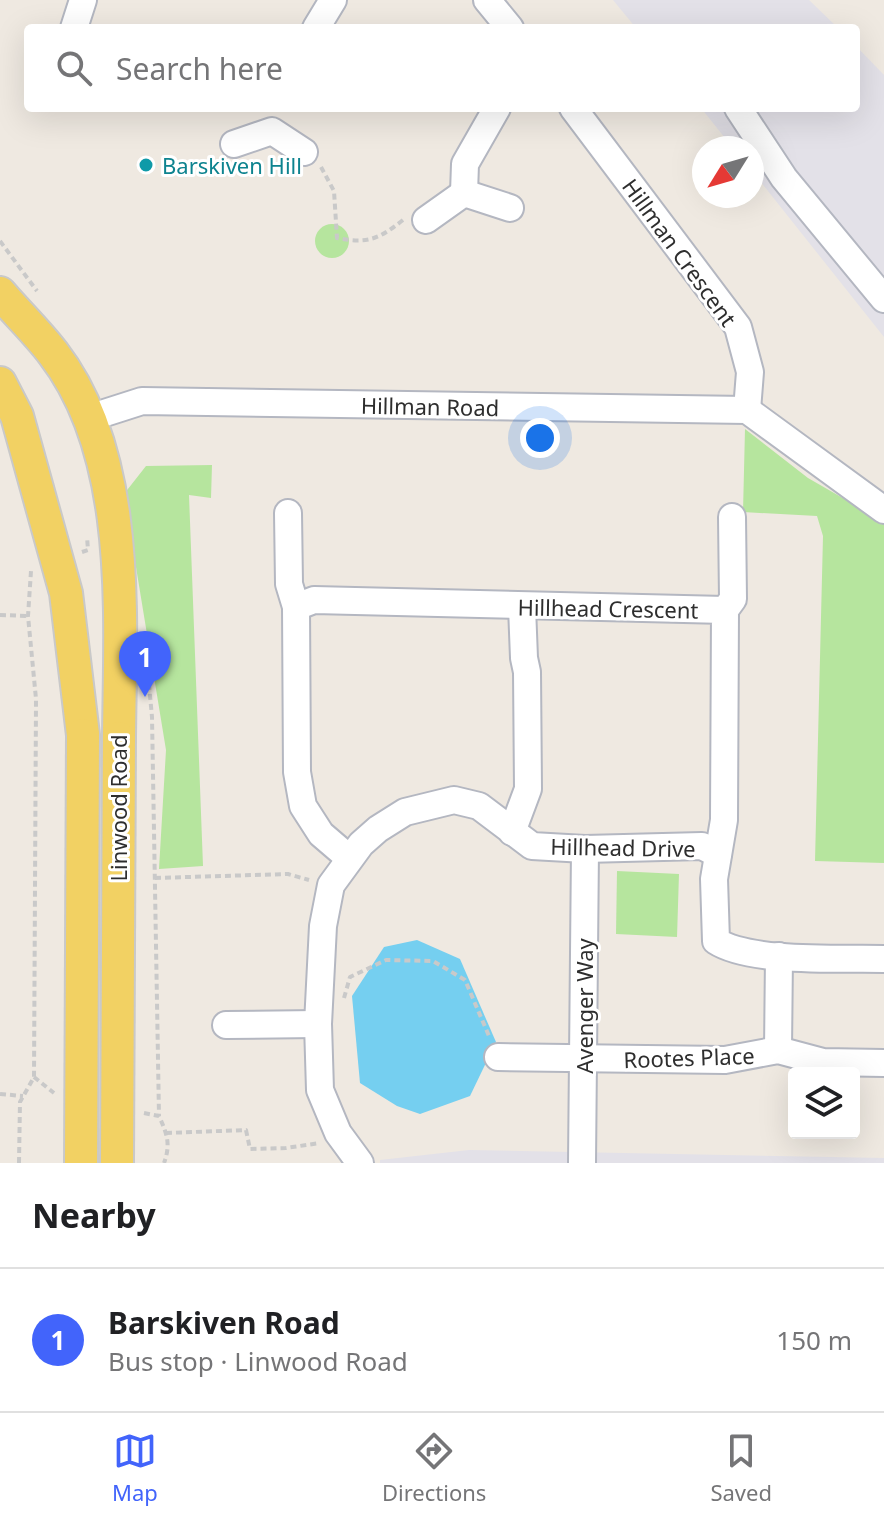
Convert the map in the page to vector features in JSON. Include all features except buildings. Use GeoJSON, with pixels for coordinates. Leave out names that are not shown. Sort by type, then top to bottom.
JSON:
{"type":"FeatureCollection","features":[{"type":"Feature","properties":{"kind":"main road","name":"Linwood Road"},"geometry":{"type":"LineString","coordinates":[[0,293],[54,354],[89,418],[104,463],[121,583],[117,1163]]}},
{"type":"Feature","properties":{"kind":"main road","name":"Linwood Road"},"geometry":{"type":"LineString","coordinates":[[0,383],[17,416],[66,593],[83,735],[81,1163]]}},
{"type":"Feature","properties":{"kind":"street"},"geometry":{"type":"LineString","coordinates":[[75,24],[83,0]]}},
{"type":"Feature","properties":{"kind":"street"},"geometry":{"type":"LineString","coordinates":[[318,24],[333,0]]}},
{"type":"Feature","properties":{"kind":"street"},"geometry":{"type":"LineString","coordinates":[[487,0],[507,24]]}},
{"type":"Feature","properties":{"kind":"street"},"geometry":{"type":"LineString","coordinates":[[464,193],[465,164],[495,112]]}},
{"type":"Feature","properties":{"kind":"street","name":"Hillman Crescent"},"geometry":{"type":"LineString","coordinates":[[576,112],[738,327],[750,372],[747,410]]}},
{"type":"Feature","properties":{"kind":"street"},"geometry":{"type":"LineString","coordinates":[[741,112],[784,178],[884,299]]}},
{"type":"Feature","properties":{"kind":"street"},"geometry":{"type":"LineString","coordinates":[[234,144],[274,119],[304,152]]}},
{"type":"Feature","properties":{"kind":"street"},"geometry":{"type":"LineString","coordinates":[[464,193],[510,208]]}},
{"type":"Feature","properties":{"kind":"street"},"geometry":{"type":"LineString","coordinates":[[426,220],[464,193]]}},
{"type":"Feature","properties":{"kind":"street","name":"Hillman Road"},"geometry":{"type":"LineString","coordinates":[[89,418],[142,401],[747,410]]}},
{"type":"Feature","properties":{"kind":"street"},"geometry":{"type":"LineString","coordinates":[[747,410],[884,510]]}},
{"type":"Feature","properties":{"kind":"street"},"geometry":{"type":"LineString","coordinates":[[288,513],[289,584],[296,607],[297,772],[303,806],[321,834],[349,858]]}},
{"type":"Feature","properties":{"kind":"street"},"geometry":{"type":"LineString","coordinates":[[725,610],[733,599],[732,517]]}},
{"type":"Feature","properties":{"kind":"street","name":"Hillhead Crescent"},"geometry":{"type":"LineString","coordinates":[[296,607],[314,600],[725,610],[724,820],[718,854]]}},
{"type":"Feature","properties":{"kind":"street"},"geometry":{"type":"LineString","coordinates":[[512,832],[528,789],[527,672],[522,607]]}},
{"type":"Feature","properties":{"kind":"street","name":"Hillhead Drive"},"geometry":{"type":"LineString","coordinates":[[331,885],[349,858],[378,829],[405,812],[454,800],[479,806],[532,846],[585,849],[702,846],[718,854],[714,879],[716,941],[727,948],[779,956],[884,959]]}},
{"type":"Feature","properties":{"kind":"street","name":"Avenger Way"},"geometry":{"type":"LineString","coordinates":[[582,1163],[592,1060],[585,849]]}},
{"type":"Feature","properties":{"kind":"street"},"geometry":{"type":"LineString","coordinates":[[331,885],[323,926],[318,1024],[320,1090],[341,1137],[360,1163]]}},
{"type":"Feature","properties":{"kind":"street","name":"Rootes Place"},"geometry":{"type":"LineString","coordinates":[[778,1050],[779,956]]}},
{"type":"Feature","properties":{"kind":"street"},"geometry":{"type":"LineString","coordinates":[[226,1025],[318,1024]]}},
{"type":"Feature","properties":{"kind":"street","name":"Rootes Place"},"geometry":{"type":"LineString","coordinates":[[498,1057],[725,1060],[778,1050],[823,1062],[884,1063]]}},
{"type":"Feature","properties":{"kind":"path"},"geometry":{"type":"LineString","coordinates":[[304,152],[322,169],[334,191],[337,238],[354,241],[375,239],[409,215],[419,213],[426,220]]}},
{"type":"Feature","properties":{"kind":"path"},"geometry":{"type":"LineString","coordinates":[[19,1163],[20,1102],[34,1077],[36,699],[28,616],[31,571]]}},
{"type":"Feature","properties":{"kind":"path"},"geometry":{"type":"LineString","coordinates":[[0,615],[28,616]]}},
{"type":"Feature","properties":{"kind":"path"},"geometry":{"type":"LineString","coordinates":[[155,878],[288,874],[331,885]]}},
{"type":"Feature","properties":{"kind":"path"},"geometry":{"type":"LineString","coordinates":[[340,1004],[350,977],[386,960],[433,961],[465,980],[498,1057]]}},
{"type":"Feature","properties":{"kind":"path"},"geometry":{"type":"LineString","coordinates":[[0,1094],[23,1096]]}},
{"type":"Feature","properties":{"kind":"path"},"geometry":{"type":"LineString","coordinates":[[166,1133],[246,1130],[250,1149],[286,1148],[331,1142],[341,1137]]}},
{"type":"Feature","properties":{"kind":"shaded area"},"geometry":{"type":"Polygon","coordinates":[[[613,0],[809,0],[834,24],[633,24],[613,0]]]}},
{"type":"Feature","properties":{"kind":"shaded area"},"geometry":{"type":"Polygon","coordinates":[[[860,50],[884,75],[884,337],[764,186],[764,136],[723,136],[704,112],[860,112],[860,50]]]}},
{"type":"Feature","properties":{"kind":"shaded area"},"geometry":{"type":"Polygon","coordinates":[[[469,1150],[884,1158],[884,1163],[380,1163],[380,1160],[469,1150]]]}},
{"type":"Feature","properties":{"kind":"green space"},"geometry":{"type":"Polygon","coordinates":[[[332,224],[344,229],[349,241],[344,253],[332,258],[320,253],[315,241],[320,229],[332,224]]]}},
{"type":"Feature","properties":{"kind":"green space"},"geometry":{"type":"Polygon","coordinates":[[[745,429],[808,478],[881,520],[884,518],[884,863],[815,861],[823,536],[817,516],[743,512],[745,429]]]}},
{"type":"Feature","properties":{"kind":"green space"},"geometry":{"type":"Polygon","coordinates":[[[212,465],[211,498],[189,495],[203,866],[159,869],[166,750],[124,494],[146,466],[212,465]]]}},
{"type":"Feature","properties":{"kind":"green space"},"geometry":{"type":"Polygon","coordinates":[[[617,871],[679,874],[677,937],[616,934],[617,871]]]}},
{"type":"Feature","properties":{"kind":"water"},"geometry":{"type":"Polygon","coordinates":[[[417,940],[460,959],[496,1042],[470,1096],[420,1114],[397,1106],[360,1083],[352,996],[384,947],[417,940]]]}},
{"type":"Feature","properties":{"kind":"place","name":"Barskiven Hill"},"geometry":{"type":"Point","coordinates":[146,165]}},
{"type":"Feature","properties":{"kind":"place","name":"Barskiven Road"},"geometry":{"type":"Point","coordinates":[145,697]}}]}
